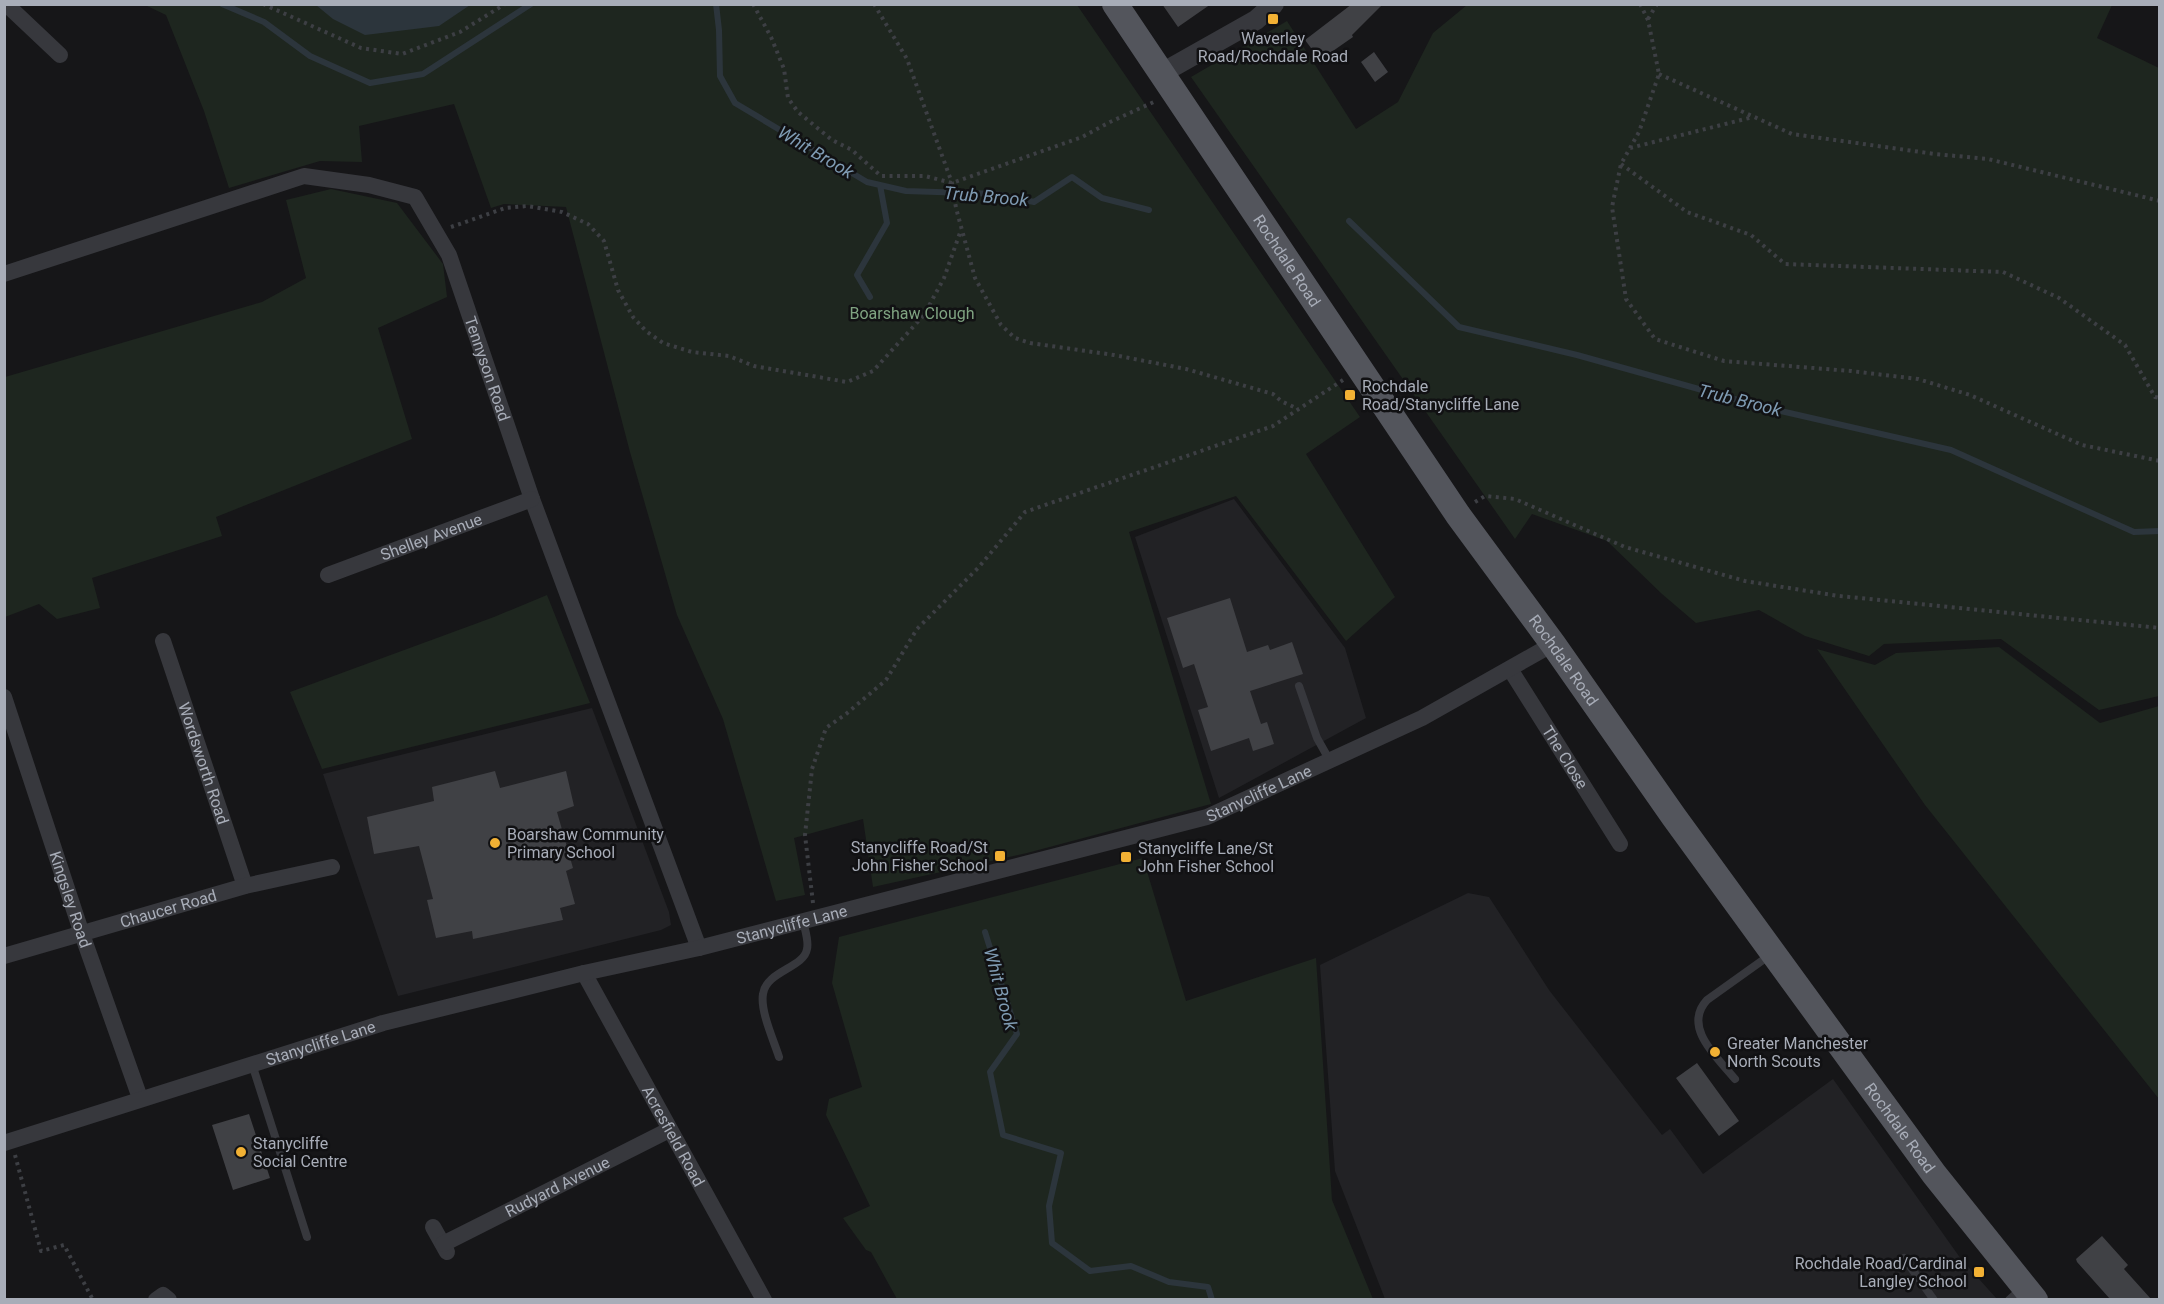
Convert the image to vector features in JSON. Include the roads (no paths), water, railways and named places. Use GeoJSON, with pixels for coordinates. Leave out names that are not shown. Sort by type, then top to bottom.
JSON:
{"type":"FeatureCollection","features":[{"type":"Feature","properties":{"kind":"main road","name":"Rochdale Road"},"geometry":{"type":"LineString","coordinates":[[1115,4],[1458,515],[1553,644],[1674,817],[2023,1295]]}},
{"type":"Feature","properties":{"kind":"street"},"geometry":{"type":"LineString","coordinates":[[6,4],[60,55]]}},
{"type":"Feature","properties":{"kind":"street"},"geometry":{"type":"LineString","coordinates":[[1168,83],[1256,20],[1274,4]]}},
{"type":"Feature","properties":{"kind":"street","name":"Tennyson Road"},"geometry":{"type":"LineString","coordinates":[[4,274],[304,176],[369,185],[415,197],[449,255],[532,499],[699,948]]}},
{"type":"Feature","properties":{"kind":"street","name":"Shelley Avenue"},"geometry":{"type":"LineString","coordinates":[[328,575],[532,499]]}},
{"type":"Feature","properties":{"kind":"street","name":"Wordsworth Road"},"geometry":{"type":"LineString","coordinates":[[163,641],[245,886]]}},
{"type":"Feature","properties":{"kind":"street","name":"Stanycliffe Lane"},"geometry":{"type":"LineString","coordinates":[[8,1141],[383,1023],[584,973],[699,948],[1207,817],[1422,718],[1553,644]]}},
{"type":"Feature","properties":{"kind":"street","name":"The Close"},"geometry":{"type":"LineString","coordinates":[[1510,669],[1620,844]]}},
{"type":"Feature","properties":{"kind":"street","name":"Kingsley Road"},"geometry":{"type":"LineString","coordinates":[[4,698],[82,934],[140,1098]]}},
{"type":"Feature","properties":{"kind":"street","name":"Chaucer Road"},"geometry":{"type":"LineString","coordinates":[[4,956],[245,886],[332,867]]}},
{"type":"Feature","properties":{"kind":"street","name":"Acresfield Road"},"geometry":{"type":"LineString","coordinates":[[584,973],[764,1299]]}},
{"type":"Feature","properties":{"kind":"street","name":"Rudyard Avenue"},"geometry":{"type":"LineString","coordinates":[[434,1227],[445,1248],[669,1130]]}},
{"type":"Feature","properties":{"kind":"street"},"geometry":{"type":"LineString","coordinates":[[156,1299],[163,1295],[169,1299]]}},
{"type":"Feature","properties":{"kind":"lane"},"geometry":{"type":"LineString","coordinates":[[1299,686],[1317,738],[1330,761]]}},
{"type":"Feature","properties":{"kind":"lane"},"geometry":{"type":"LineString","coordinates":[[779,1058],[763,1005],[763,994],[766,986],[774,978],[805,955],[808,945],[809,920]]}},
{"type":"Feature","properties":{"kind":"lane"},"geometry":{"type":"LineString","coordinates":[[1735,1079],[1698,1029],[1697,1018],[1700,1008],[1707,1000],[1773,953]]}},
{"type":"Feature","properties":{"kind":"lane"},"geometry":{"type":"LineString","coordinates":[[252,1064],[307,1237]]}},
{"type":"Feature","properties":{"kind":"lane"},"geometry":{"type":"LineString","coordinates":[[1904,1258],[1934,1299]]}},
{"type":"Feature","properties":{"kind":"waterway","name":"Whit Brook"},"geometry":{"type":"LineString","coordinates":[[222,4],[264,22],[310,56],[370,83],[423,74],[531,4]]}},
{"type":"Feature","properties":{"kind":"waterway","name":"Trub Brook"},"geometry":{"type":"LineString","coordinates":[[716,4],[720,76],[735,103],[867,182],[906,191],[997,194],[1034,202],[1072,177],[1102,198],[1149,210]]}},
{"type":"Feature","properties":{"kind":"waterway","name":"Whit Brook"},"geometry":{"type":"LineString","coordinates":[[870,297],[857,275],[887,223],[880,185]]}},
{"type":"Feature","properties":{"kind":"waterway","name":"Trub Brook"},"geometry":{"type":"LineString","coordinates":[[1349,221],[1459,327],[1577,355],[1763,407],[1951,450],[2134,532],[2160,531]]}},
{"type":"Feature","properties":{"kind":"waterway","name":"Whit Brook"},"geometry":{"type":"LineString","coordinates":[[985,932],[1017,1034],[990,1072],[1003,1135],[1061,1153],[1049,1206],[1052,1243],[1090,1271],[1131,1266],[1169,1282],[1208,1287],[1212,1300]]}},
{"type":"Feature","properties":{"kind":"place","name":"Waverley Road/Rochdale Road"},"geometry":{"type":"Point","coordinates":[1273,19]}},
{"type":"Feature","properties":{"kind":"place","name":"Rochdale Road/Stanycliffe Lane"},"geometry":{"type":"Point","coordinates":[1350,395]}},
{"type":"Feature","properties":{"kind":"place","name":"Boarshaw Community Primary School"},"geometry":{"type":"Point","coordinates":[495,843]}},
{"type":"Feature","properties":{"kind":"place","name":"Stanycliffe Road/St John Fisher School"},"geometry":{"type":"Point","coordinates":[1000,856]}},
{"type":"Feature","properties":{"kind":"place","name":"Stanycliffe Lane/St John Fisher School"},"geometry":{"type":"Point","coordinates":[1126,857]}},
{"type":"Feature","properties":{"kind":"place","name":"Greater Manchester North Scouts"},"geometry":{"type":"Point","coordinates":[1715,1052]}},
{"type":"Feature","properties":{"kind":"place","name":"Stanycliffe Social Centre"},"geometry":{"type":"Point","coordinates":[241,1152]}},
{"type":"Feature","properties":{"kind":"place","name":"Rochdale Road/Cardinal Langley School"},"geometry":{"type":"Point","coordinates":[1979,1272]}},
{"type":"Feature","properties":{"kind":"park label","name":"Boarshaw Clough"},"geometry":{"type":"Point","coordinates":[912,313]}}]}
